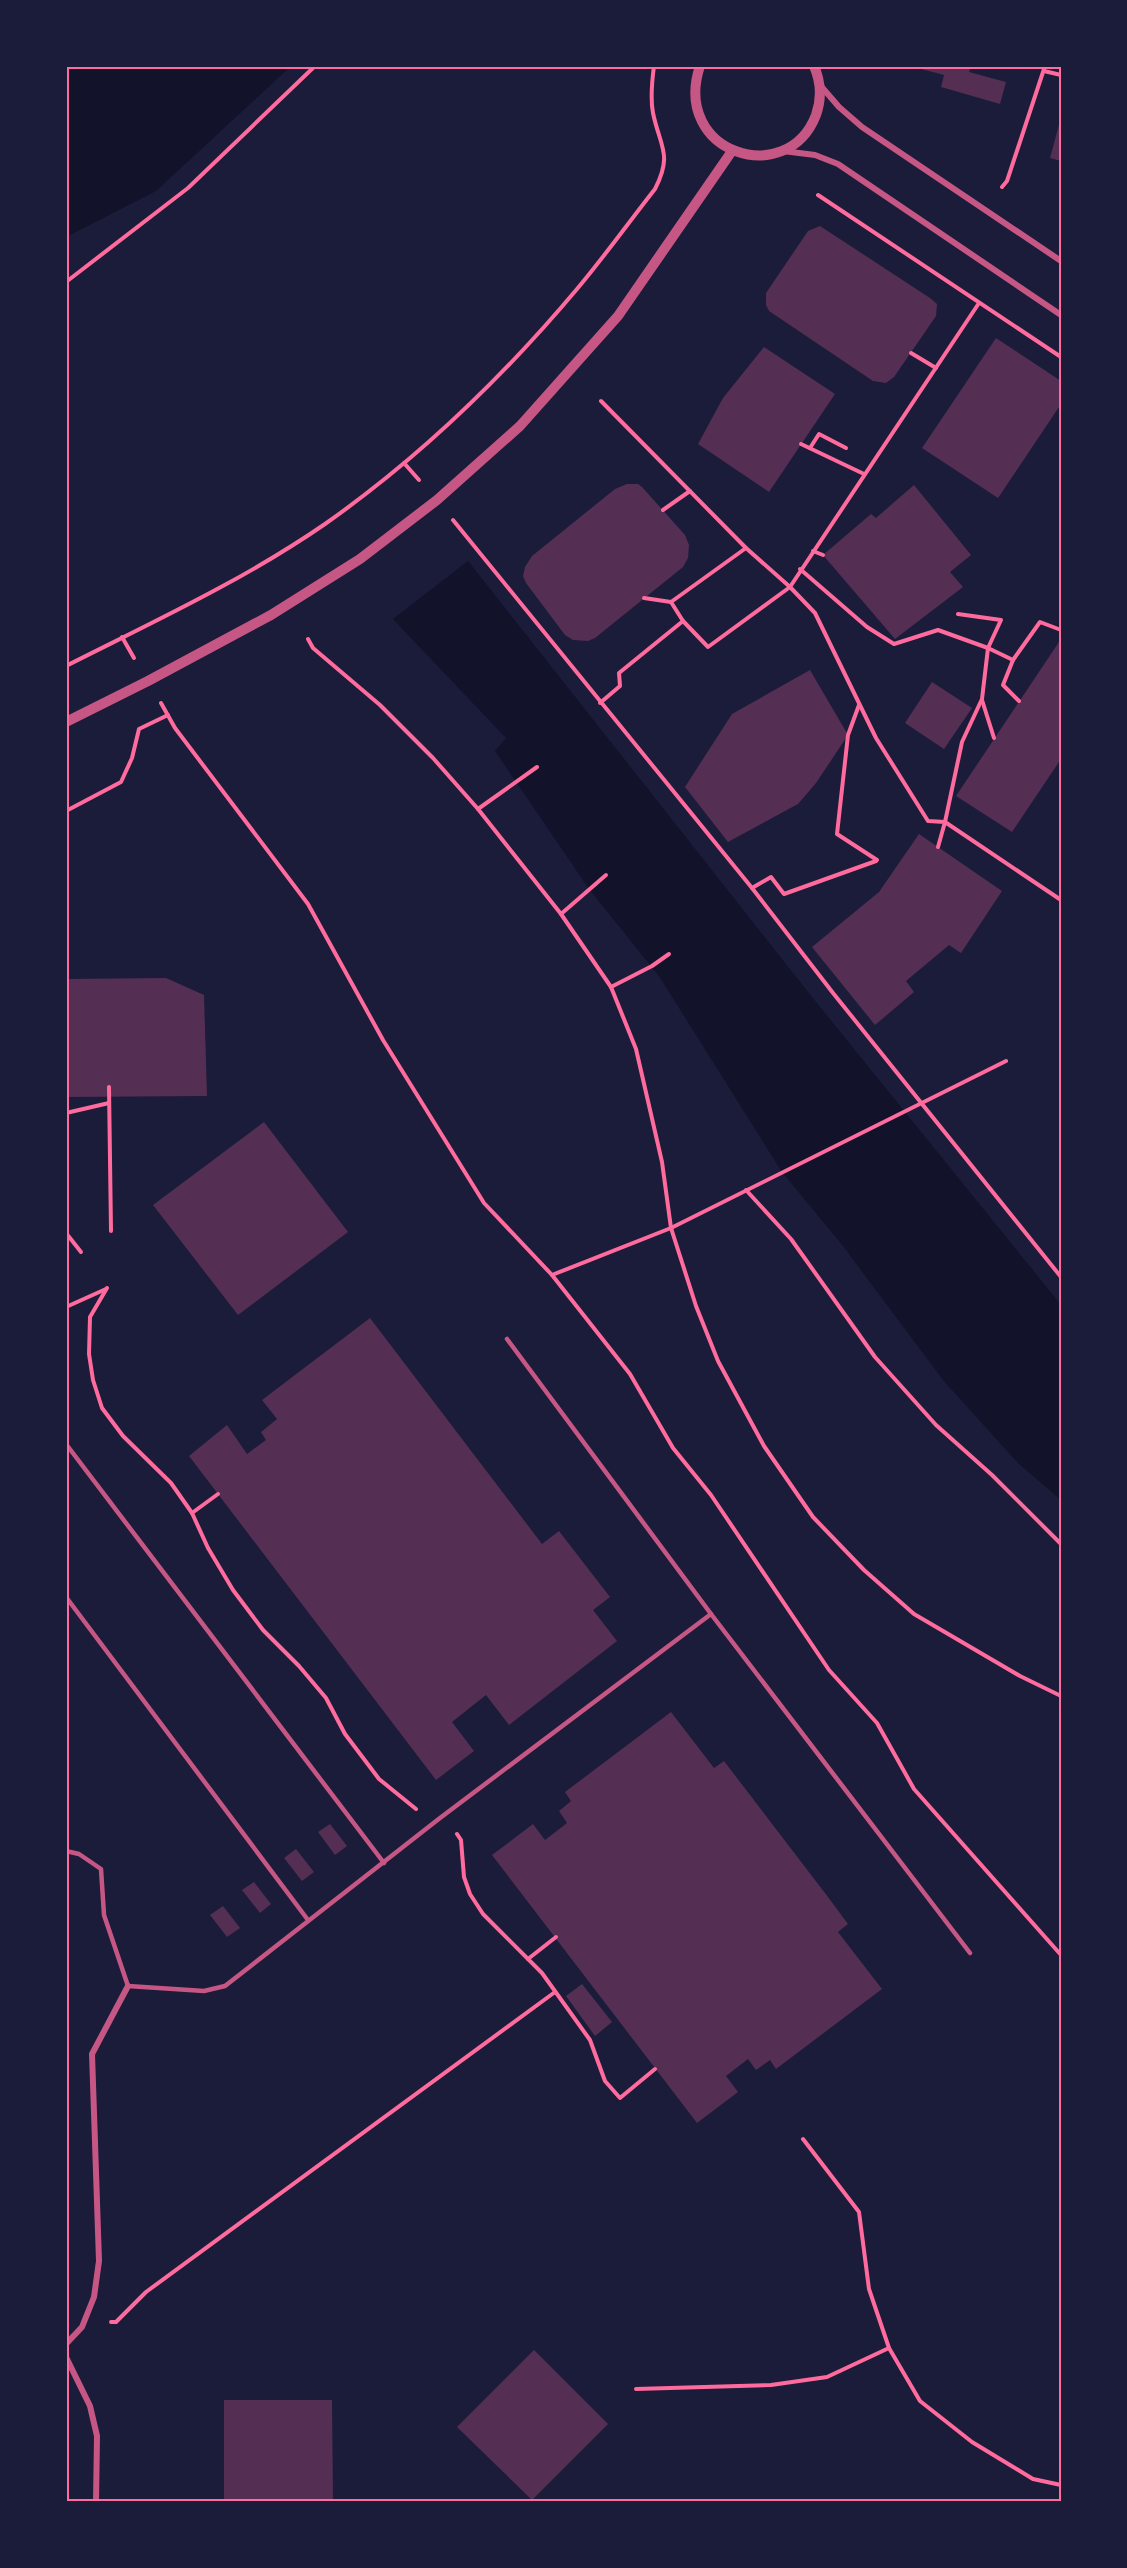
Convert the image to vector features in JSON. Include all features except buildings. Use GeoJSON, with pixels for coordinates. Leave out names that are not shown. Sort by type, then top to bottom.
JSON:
{"type":"FeatureCollection","features":[{"type":"Feature","properties":{"kind":"street"},"geometry":{"type":"LineString","coordinates":[[700,66],[694,82],[694,103],[701,123],[714,139],[732,151],[748,155],[766,155],[783,151],[815,155],[838,164],[1061,315]]}},
{"type":"Feature","properties":{"kind":"street"},"geometry":{"type":"LineString","coordinates":[[783,151],[799,140],[812,124],[819,105],[820,85],[814,66]]}},
{"type":"Feature","properties":{"kind":"street"},"geometry":{"type":"LineString","coordinates":[[820,85],[839,107],[862,127],[1061,261]]}},
{"type":"Feature","properties":{"kind":"street"},"geometry":{"type":"LineString","coordinates":[[66,722],[271,615],[360,559],[437,500],[520,426],[618,316],[732,151]]}},
{"type":"Feature","properties":{"kind":"street"},"geometry":{"type":"LineString","coordinates":[[66,2344],[81,2327],[94,2297],[99,2261],[92,2054],[128,1986]]}},
{"type":"Feature","properties":{"kind":"street"},"geometry":{"type":"LineString","coordinates":[[66,2357],[90,2406],[97,2436],[96,2502]]}},
{"type":"Feature","properties":{"kind":"lane"},"geometry":{"type":"LineString","coordinates":[[507,1339],[711,1614],[970,1953]]}},
{"type":"Feature","properties":{"kind":"lane"},"geometry":{"type":"LineString","coordinates":[[66,1444],[384,1863]]}},
{"type":"Feature","properties":{"kind":"lane"},"geometry":{"type":"LineString","coordinates":[[66,1597],[308,1920]]}},
{"type":"Feature","properties":{"kind":"lane"},"geometry":{"type":"LineString","coordinates":[[66,1851],[79,1854],[101,1869],[104,1915],[128,1986],[204,1991],[225,1986],[440,1818],[711,1614]]}},
{"type":"Feature","properties":{"kind":"path"},"geometry":{"type":"LineString","coordinates":[[66,282],[188,188],[315,66]]}},
{"type":"Feature","properties":{"kind":"path"},"geometry":{"type":"LineString","coordinates":[[66,666],[249,572],[325,524],[404,463],[493,382],[578,289],[656,189],[664,171],[666,156],[653,112],[654,66]]}},
{"type":"Feature","properties":{"kind":"path"},"geometry":{"type":"LineString","coordinates":[[1002,187],[1045,68],[1061,75]]}},
{"type":"Feature","properties":{"kind":"path"},"geometry":{"type":"LineString","coordinates":[[818,195],[1061,357]]}},
{"type":"Feature","properties":{"kind":"path"},"geometry":{"type":"LineString","coordinates":[[671,602],[683,621],[708,647],[790,587],[979,303]]}},
{"type":"Feature","properties":{"kind":"path"},"geometry":{"type":"LineString","coordinates":[[911,353],[936,368]]}},
{"type":"Feature","properties":{"kind":"path"},"geometry":{"type":"LineString","coordinates":[[601,401],[746,548],[815,613],[876,738],[928,821],[945,822],[1061,900]]}},
{"type":"Feature","properties":{"kind":"path"},"geometry":{"type":"LineString","coordinates":[[810,448],[819,434],[846,448]]}},
{"type":"Feature","properties":{"kind":"path"},"geometry":{"type":"LineString","coordinates":[[801,444],[864,474]]}},
{"type":"Feature","properties":{"kind":"path"},"geometry":{"type":"LineString","coordinates":[[404,463],[437,500],[600,704],[752,888],[1061,1277]]}},
{"type":"Feature","properties":{"kind":"path"},"geometry":{"type":"LineString","coordinates":[[663,510],[690,491]]}},
{"type":"Feature","properties":{"kind":"path"},"geometry":{"type":"LineString","coordinates":[[644,598],[671,602],[746,548]]}},
{"type":"Feature","properties":{"kind":"path"},"geometry":{"type":"LineString","coordinates":[[813,551],[823,555]]}},
{"type":"Feature","properties":{"kind":"path"},"geometry":{"type":"LineString","coordinates":[[801,569],[867,627],[894,644],[938,630],[988,648],[1013,660]]}},
{"type":"Feature","properties":{"kind":"path"},"geometry":{"type":"LineString","coordinates":[[938,847],[962,742],[982,699],[988,648],[1001,620],[958,614]]}},
{"type":"Feature","properties":{"kind":"path"},"geometry":{"type":"LineString","coordinates":[[600,704],[620,686],[619,673],[683,621]]}},
{"type":"Feature","properties":{"kind":"path"},"geometry":{"type":"LineString","coordinates":[[1019,701],[1003,685],[1013,660],[1040,622],[1061,630]]}},
{"type":"Feature","properties":{"kind":"path"},"geometry":{"type":"LineString","coordinates":[[308,639],[313,648],[380,705],[433,758],[478,809],[561,914],[611,987],[636,1048],[662,1162],[671,1228],[696,1306],[718,1361],[764,1446],[813,1517],[864,1570],[914,1614],[1020,1676],[1061,1696]]}},
{"type":"Feature","properties":{"kind":"path"},"geometry":{"type":"LineString","coordinates":[[982,699],[994,738]]}},
{"type":"Feature","properties":{"kind":"path"},"geometry":{"type":"LineString","coordinates":[[752,888],[771,877],[784,894],[877,860],[837,834],[848,735],[860,704]]}},
{"type":"Feature","properties":{"kind":"path"},"geometry":{"type":"LineString","coordinates":[[66,811],[121,782],[132,758],[139,729],[168,715]]}},
{"type":"Feature","properties":{"kind":"path"},"geometry":{"type":"LineString","coordinates":[[175,728],[308,904],[383,1040],[484,1203],[552,1275],[630,1374],[673,1448],[717,1505],[830,1670],[877,1723],[914,1789],[1061,1955]]}},
{"type":"Feature","properties":{"kind":"path"},"geometry":{"type":"LineString","coordinates":[[478,809],[537,767]]}},
{"type":"Feature","properties":{"kind":"path"},"geometry":{"type":"LineString","coordinates":[[561,914],[606,875]]}},
{"type":"Feature","properties":{"kind":"path"},"geometry":{"type":"LineString","coordinates":[[611,987],[652,966],[669,954]]}},
{"type":"Feature","properties":{"kind":"path"},"geometry":{"type":"LineString","coordinates":[[552,1275],[671,1228],[1006,1061]]}},
{"type":"Feature","properties":{"kind":"path"},"geometry":{"type":"LineString","coordinates":[[109,1087],[111,1231]]}},
{"type":"Feature","properties":{"kind":"path"},"geometry":{"type":"LineString","coordinates":[[66,1113],[109,1103]]}},
{"type":"Feature","properties":{"kind":"path"},"geometry":{"type":"LineString","coordinates":[[746,1190],[791,1239],[875,1356],[905,1391],[936,1425],[992,1475],[1061,1544]]}},
{"type":"Feature","properties":{"kind":"path"},"geometry":{"type":"LineString","coordinates":[[66,1233],[81,1252]]}},
{"type":"Feature","properties":{"kind":"path"},"geometry":{"type":"LineString","coordinates":[[66,1307],[106,1288],[90,1317],[89,1353],[93,1380],[102,1408],[123,1436],[171,1483],[192,1513],[208,1548],[233,1590],[263,1630],[299,1666],[326,1698],[345,1734],[379,1779],[418,1810],[440,1818],[455,1830],[461,1840],[464,1877],[470,1894],[483,1914],[542,1972],[590,2040],[605,2081],[620,2098],[655,2069]]}},
{"type":"Feature","properties":{"kind":"path"},"geometry":{"type":"LineString","coordinates":[[192,1513],[218,1494]]}},
{"type":"Feature","properties":{"kind":"path"},"geometry":{"type":"LineString","coordinates":[[528,1959],[556,1937]]}},
{"type":"Feature","properties":{"kind":"path"},"geometry":{"type":"LineString","coordinates":[[81,2327],[116,2322],[146,2292],[555,1992]]}},
{"type":"Feature","properties":{"kind":"path"},"geometry":{"type":"LineString","coordinates":[[802,2139],[859,2212],[869,2289],[889,2348],[920,2401],[972,2442],[1033,2479],[1061,2485]]}},
{"type":"Feature","properties":{"kind":"path"},"geometry":{"type":"LineString","coordinates":[[636,2389],[771,2385],[827,2377],[889,2348]]}},
{"type":"Feature","properties":{"kind":"shaded area"},"geometry":{"type":"Polygon","coordinates":[[[66,66],[291,66],[156,191],[66,237],[66,66]]]}},
{"type":"Feature","properties":{"kind":"shaded area"},"geometry":{"type":"Polygon","coordinates":[[[468,561],[812,997],[1061,1305],[1061,1500],[1018,1463],[943,1380],[843,1246],[782,1172],[659,976],[589,889],[495,751],[506,738],[393,619],[468,561]]]}}]}
